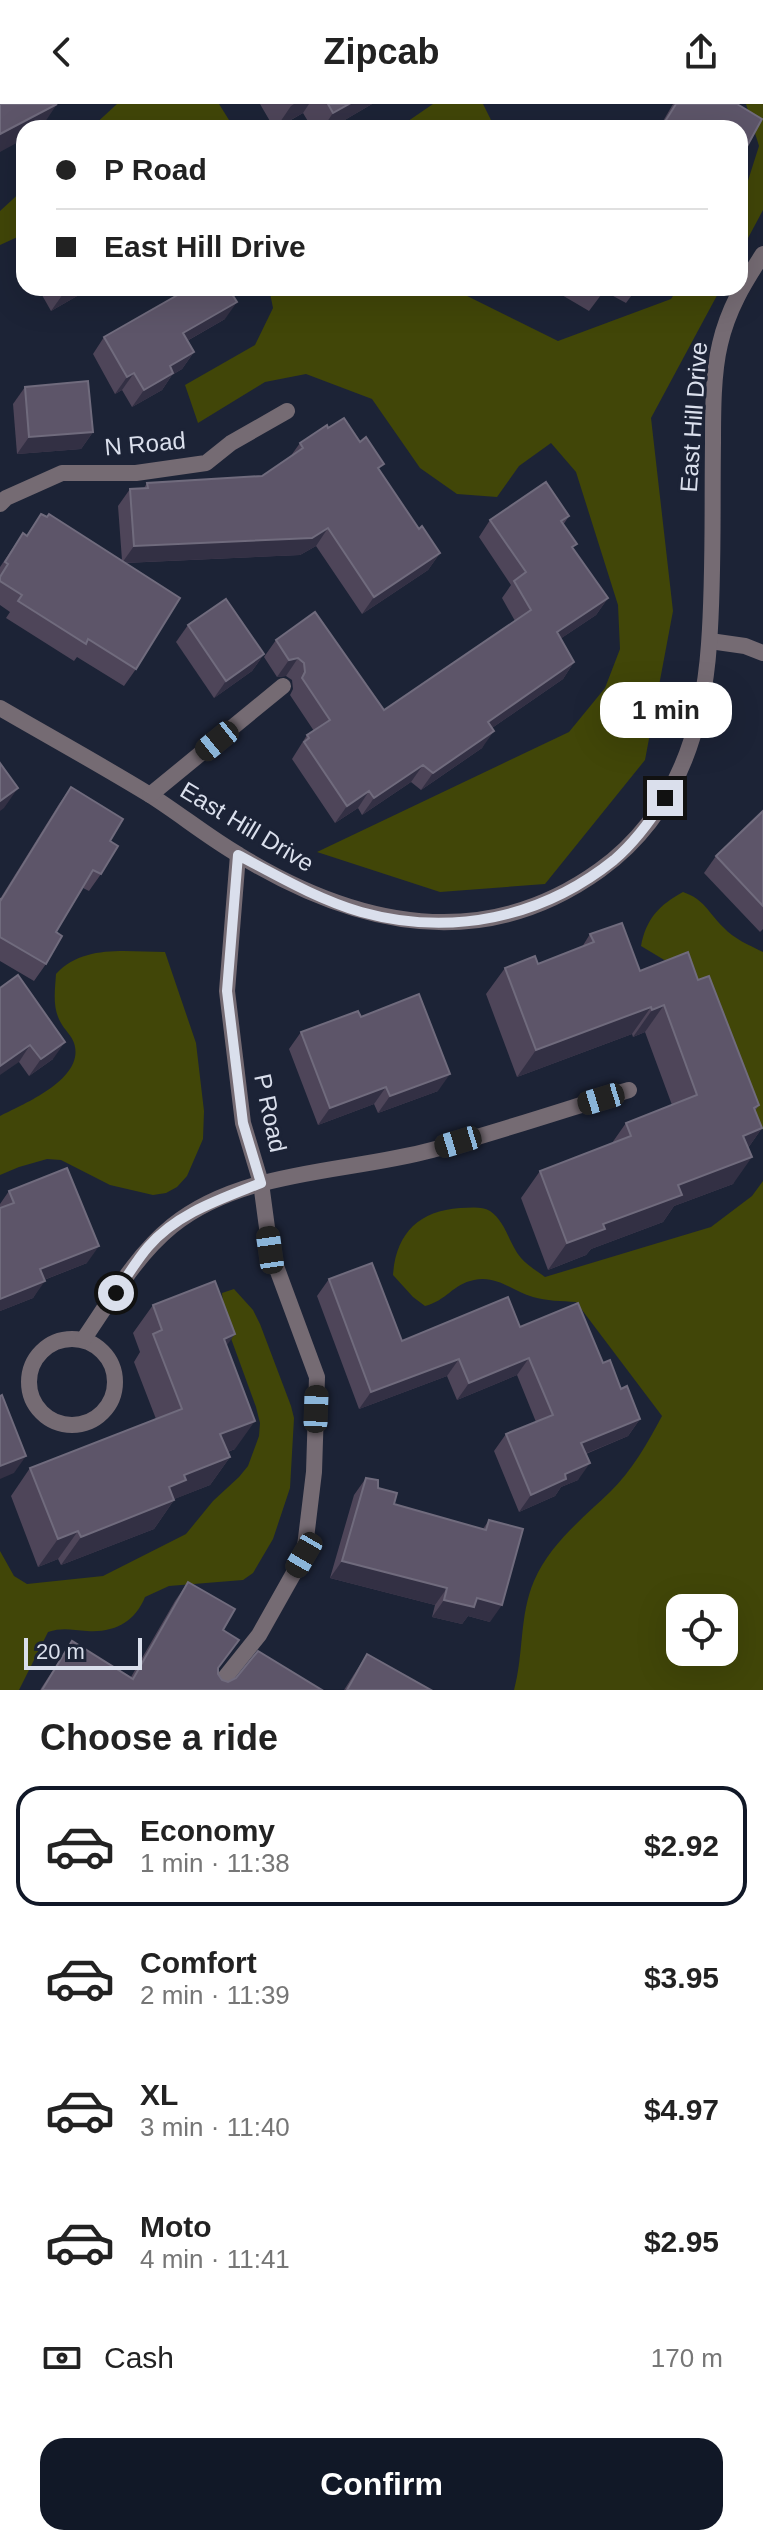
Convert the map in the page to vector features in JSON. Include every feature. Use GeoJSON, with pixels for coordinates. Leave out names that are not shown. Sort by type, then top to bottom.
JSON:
{"type":"FeatureCollection","features":[{"type":"Feature","properties":{"kind":"street","name":"East Hill Drive"},"geometry":{"type":"LineString","coordinates":[[748,277],[763,254]]}},
{"type":"Feature","properties":{"kind":"street","name":"East Hill Drive"},"geometry":{"type":"LineString","coordinates":[[0,708],[150,795],[238,855],[319,896],[361,912],[419,922],[474,922],[525,911],[574,889],[617,858],[650,820],[679,776],[696,733],[705,690],[710,641],[713,414],[720,345],[736,296]]}},
{"type":"Feature","properties":{"kind":"street","name":"N Road"},"geometry":{"type":"LineString","coordinates":[[0,504],[6,498],[62,473],[136,473],[206,463],[231,443],[287,411]]}},
{"type":"Feature","properties":{"kind":"street"},"geometry":{"type":"LineString","coordinates":[[710,641],[745,646],[763,653]]}},
{"type":"Feature","properties":{"kind":"street"},"geometry":{"type":"LineString","coordinates":[[150,795],[283,686]]}},
{"type":"Feature","properties":{"kind":"street","name":"P Road"},"geometry":{"type":"LineString","coordinates":[[83,1340],[148,1246],[201,1207],[261,1183],[243,1123],[227,991],[238,855]]}},
{"type":"Feature","properties":{"kind":"street"},"geometry":{"type":"LineString","coordinates":[[215,1690],[259,1635],[304,1555],[314,1472],[317,1377],[270,1250],[261,1183],[430,1151],[629,1090]]}},
{"type":"Feature","properties":{"kind":"street"},"geometry":{"type":"LineString","coordinates":[[83,1340],[96,1346],[113,1367],[116,1381],[114,1395],[108,1408],[86,1424],[71,1426],[57,1423],[35,1405],[29,1376],[42,1351],[54,1342],[83,1340]]}},
{"type":"Feature","properties":{"kind":"green space"},"geometry":{"type":"Polygon","coordinates":[[[117,104],[219,104],[229,120],[100,120],[117,104]]]}},
{"type":"Feature","properties":{"kind":"green space"},"geometry":{"type":"Polygon","coordinates":[[[433,104],[483,104],[491,120],[410,120],[433,104]]]}},
{"type":"Feature","properties":{"kind":"green space"},"geometry":{"type":"Polygon","coordinates":[[[746,104],[763,104],[763,210],[748,238],[748,181],[759,146],[746,104]]]}},
{"type":"Feature","properties":{"kind":"green space"},"geometry":{"type":"Polygon","coordinates":[[[16,196],[16,238],[0,245],[0,211],[16,196]]]}},
{"type":"Feature","properties":{"kind":"green space"},"geometry":{"type":"Polygon","coordinates":[[[271,296],[467,296],[558,341],[673,296],[717,296],[651,418],[673,611],[645,760],[545,884],[440,892],[317,852],[569,732],[605,688],[620,649],[618,605],[576,472],[551,443],[519,466],[497,497],[457,494],[420,468],[372,399],[306,374],[265,382],[198,423],[185,385],[255,345],[273,308],[271,296]]]}},
{"type":"Feature","properties":{"kind":"green space"},"geometry":{"type":"Polygon","coordinates":[[[683,892],[701,902],[732,935],[763,952],[763,1130],[742,1077],[691,976],[641,946],[646,928],[655,914],[683,892]]]}},
{"type":"Feature","properties":{"kind":"green space"},"geometry":{"type":"Polygon","coordinates":[[[165,952],[196,1043],[204,1111],[203,1139],[187,1176],[177,1187],[153,1195],[110,1185],[61,1160],[47,1159],[0,1175],[0,1116],[37,1097],[62,1079],[71,1068],[75,1056],[73,1040],[56,1011],[56,974],[67,964],[93,954],[165,952]]]}},
{"type":"Feature","properties":{"kind":"green space"},"geometry":{"type":"Polygon","coordinates":[[[763,1181],[763,1690],[514,1690],[529,1594],[541,1568],[568,1533],[625,1475],[662,1416],[576,1302],[538,1298],[482,1279],[467,1282],[425,1306],[393,1275],[399,1247],[412,1227],[422,1219],[445,1210],[483,1208],[500,1221],[521,1258],[545,1277],[711,1227],[752,1196],[763,1181]]]}},
{"type":"Feature","properties":{"kind":"green space"},"geometry":{"type":"Polygon","coordinates":[[[234,1289],[253,1310],[260,1324],[294,1418],[290,1488],[273,1539],[253,1573],[243,1580],[169,1586],[145,1597],[136,1613],[115,1628],[48,1632],[19,1690],[0,1690],[0,1551],[14,1576],[27,1584],[103,1576],[186,1534],[248,1466],[259,1436],[260,1423],[225,1322],[222,1293],[234,1289]]]}},
{"type":"Feature","properties":{"kind":"building"},"geometry":{"type":"Polygon","coordinates":[[[0,104],[57,104],[27,120],[16,120],[16,126],[0,134],[0,104]]]}},
{"type":"Feature","properties":{"kind":"building"},"geometry":{"type":"Polygon","coordinates":[[[328,104],[349,104],[333,113],[328,104]]]}},
{"type":"Feature","properties":{"kind":"building"},"geometry":{"type":"Polygon","coordinates":[[[676,104],[737,104],[762,119],[748,144],[748,120],[666,120],[676,104]]]}},
{"type":"Feature","properties":{"kind":"building"},"geometry":{"type":"Polygon","coordinates":[[[176,296],[233,296],[237,302],[183,333],[194,352],[170,366],[173,373],[144,390],[134,373],[127,377],[104,337],[176,296]]]}},
{"type":"Feature","properties":{"kind":"building"},"geometry":{"type":"Polygon","coordinates":[[[88,381],[93,432],[29,437],[25,387],[88,381]]]}},
{"type":"Feature","properties":{"kind":"building"},"geometry":{"type":"Polygon","coordinates":[[[344,418],[360,442],[366,437],[384,464],[378,468],[419,529],[422,526],[440,553],[374,597],[328,528],[312,538],[134,546],[130,489],[148,488],[147,483],[262,476],[303,448],[300,443],[344,418]]]}},
{"type":"Feature","properties":{"kind":"building"},"geometry":{"type":"Polygon","coordinates":[[[546,482],[569,516],[561,521],[577,544],[572,547],[608,598],[557,632],[574,662],[488,722],[494,731],[433,773],[423,765],[374,798],[369,791],[347,806],[304,742],[309,738],[307,735],[330,720],[302,678],[304,663],[298,658],[289,660],[276,640],[315,612],[384,710],[531,610],[514,581],[526,572],[490,520],[546,482]]]}},
{"type":"Feature","properties":{"kind":"building"},"geometry":{"type":"Polygon","coordinates":[[[41,514],[47,517],[49,514],[180,598],[136,669],[88,639],[86,644],[18,601],[22,595],[0,581],[8,564],[5,562],[23,533],[27,536],[41,514]]]}},
{"type":"Feature","properties":{"kind":"building"},"geometry":{"type":"Polygon","coordinates":[[[226,599],[264,654],[226,681],[188,625],[226,599]]]}},
{"type":"Feature","properties":{"kind":"building"},"geometry":{"type":"Polygon","coordinates":[[[0,763],[18,788],[0,801],[0,763]]]}},
{"type":"Feature","properties":{"kind":"building"},"geometry":{"type":"Polygon","coordinates":[[[71,787],[123,819],[110,841],[118,846],[101,874],[93,870],[56,932],[62,936],[46,964],[0,937],[0,899],[71,787]]]}},
{"type":"Feature","properties":{"kind":"building"},"geometry":{"type":"Polygon","coordinates":[[[763,811],[763,906],[716,856],[763,811]]]}},
{"type":"Feature","properties":{"kind":"building"},"geometry":{"type":"Polygon","coordinates":[[[622,923],[640,971],[688,952],[698,980],[709,976],[759,1105],[754,1108],[762,1128],[743,1136],[752,1157],[678,1185],[682,1195],[603,1224],[605,1229],[567,1243],[540,1171],[631,1136],[626,1123],[697,1095],[664,1005],[652,1010],[651,1007],[536,1050],[505,968],[535,956],[538,964],[594,942],[590,934],[622,923]]]}},
{"type":"Feature","properties":{"kind":"building"},"geometry":{"type":"Polygon","coordinates":[[[18,975],[65,1042],[41,1059],[30,1045],[0,1066],[0,988],[18,975]]]}},
{"type":"Feature","properties":{"kind":"building"},"geometry":{"type":"Polygon","coordinates":[[[419,994],[450,1074],[390,1096],[386,1087],[330,1108],[301,1032],[358,1011],[361,1017],[419,994]]]}},
{"type":"Feature","properties":{"kind":"building"},"geometry":{"type":"Polygon","coordinates":[[[67,1168],[99,1246],[40,1269],[45,1281],[0,1299],[0,1208],[14,1203],[9,1191],[67,1168]]]}},
{"type":"Feature","properties":{"kind":"building"},"geometry":{"type":"Polygon","coordinates":[[[372,1263],[402,1341],[508,1297],[520,1327],[578,1303],[603,1363],[610,1360],[621,1389],[627,1386],[640,1419],[581,1443],[590,1463],[565,1474],[566,1479],[531,1495],[506,1434],[553,1415],[529,1358],[469,1383],[459,1359],[371,1392],[329,1279],[372,1263]]]}},
{"type":"Feature","properties":{"kind":"building"},"geometry":{"type":"Polygon","coordinates":[[[215,1281],[235,1334],[224,1339],[255,1421],[220,1434],[230,1457],[184,1475],[186,1480],[169,1487],[174,1500],[81,1537],[78,1531],[58,1539],[30,1468],[182,1409],[153,1334],[162,1330],[153,1305],[215,1281]]]}},
{"type":"Feature","properties":{"kind":"building"},"geometry":{"type":"Polygon","coordinates":[[[0,1396],[26,1456],[0,1466],[0,1396]]]}},
{"type":"Feature","properties":{"kind":"building"},"geometry":{"type":"Polygon","coordinates":[[[366,1478],[378,1480],[378,1488],[397,1493],[394,1504],[486,1530],[489,1520],[523,1529],[502,1605],[477,1598],[474,1607],[444,1600],[447,1588],[342,1561],[366,1478]]]}},
{"type":"Feature","properties":{"kind":"building"},"geometry":{"type":"Polygon","coordinates":[[[188,1582],[235,1609],[223,1630],[239,1640],[218,1668],[222,1680],[228,1682],[236,1678],[258,1651],[322,1690],[42,1690],[72,1641],[133,1679],[188,1582]]]}},
{"type":"Feature","properties":{"kind":"building"},"geometry":{"type":"Polygon","coordinates":[[[367,1654],[431,1690],[347,1690],[367,1654]]]}},
{"type":"Feature","properties":{"kind":"route"},"geometry":{"type":"LineString","coordinates":[[116,1293],[148,1246],[174,1224],[201,1207],[261,1183],[243,1123],[227,991],[238,855],[305,891],[361,912],[419,922],[474,922],[525,911],[574,889],[617,858],[665,798]]}}]}
